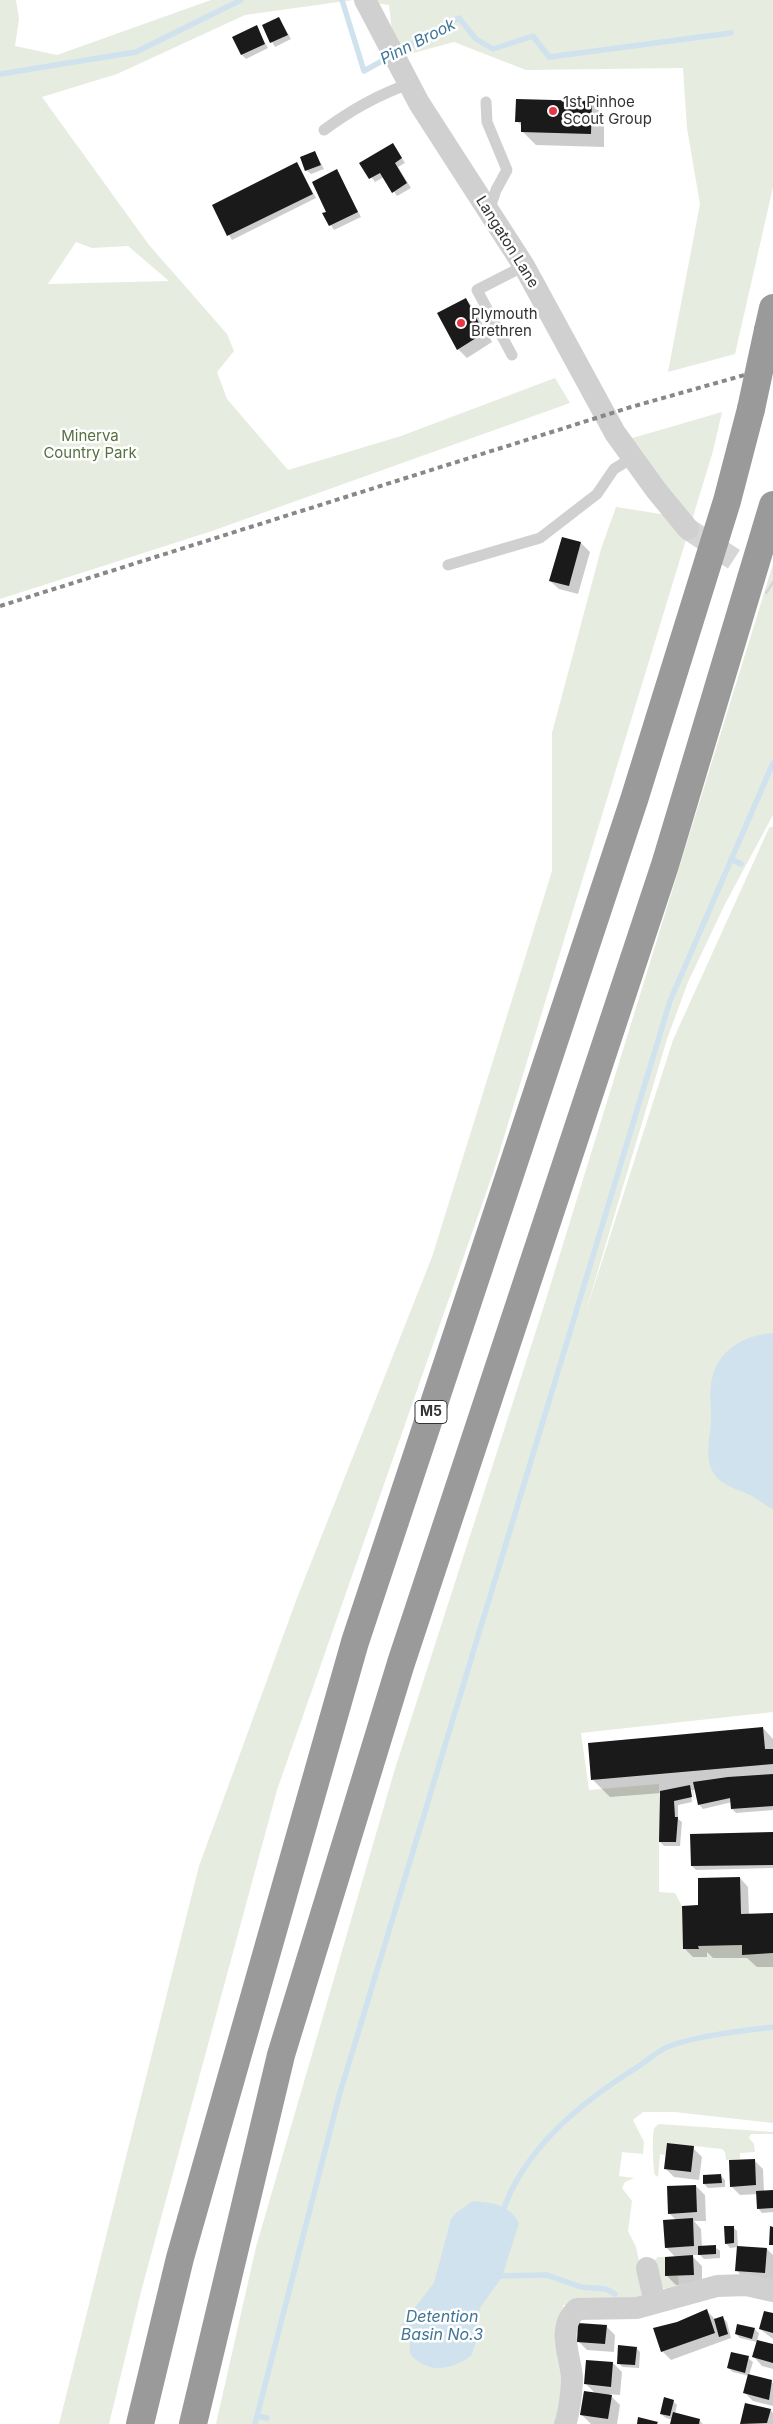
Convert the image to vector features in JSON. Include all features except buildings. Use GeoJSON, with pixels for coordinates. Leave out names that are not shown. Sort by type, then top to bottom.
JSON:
{"type":"FeatureCollection","features":[{"type":"Feature","properties":{"kind":"highway","name":"M5"},"geometry":{"type":"LineString","coordinates":[[140,2424],[180,2258],[355,1642],[634,800],[727,501],[771,319]]}},
{"type":"Feature","properties":{"kind":"highway"},"geometry":{"type":"LineString","coordinates":[[193,2424],[281,2054],[401,1663],[665,865],[773,505]]}},
{"type":"Feature","properties":{"kind":"street","name":"Langaton Lane"},"geometry":{"type":"LineString","coordinates":[[365,0],[409,84],[524,266],[598,404],[632,458],[688,529]]}},
{"type":"Feature","properties":{"kind":"street"},"geometry":{"type":"LineString","coordinates":[[647,2268],[655,2303]]}},
{"type":"Feature","properties":{"kind":"street"},"geometry":{"type":"LineString","coordinates":[[565,2424],[572,2390],[565,2336],[569,2316],[577,2309],[626,2309],[655,2303],[709,2286],[746,2285],[773,2291]]}},
{"type":"Feature","properties":{"kind":"lane"},"geometry":{"type":"LineString","coordinates":[[324,130],[348,112],[377,96],[409,84]]}},
{"type":"Feature","properties":{"kind":"lane"},"geometry":{"type":"LineString","coordinates":[[486,102],[487,122],[507,170],[496,190],[489,211]]}},
{"type":"Feature","properties":{"kind":"lane"},"geometry":{"type":"LineString","coordinates":[[512,355],[477,290],[524,266]]}},
{"type":"Feature","properties":{"kind":"lane"},"geometry":{"type":"LineString","coordinates":[[448,565],[540,538],[597,494],[614,469],[632,458]]}},
{"type":"Feature","properties":{"kind":"green space","name":"Minerva Country Park"},"geometry":{"type":"Polygon","coordinates":[[[0,0],[16,0],[19,19],[15,46],[57,55],[211,0],[353,0],[245,15],[117,74],[42,97],[149,245],[227,334],[234,351],[217,372],[227,399],[288,470],[401,436],[555,378],[570,403],[212,531],[0,599],[0,0]],[[76,242],[48,284],[169,281],[128,246],[92,248],[76,242]]]}},
{"type":"Feature","properties":{"kind":"green space"},"geometry":{"type":"Polygon","coordinates":[[[353,0],[773,0],[773,187],[735,354],[668,372],[700,204],[687,128],[683,68],[526,70],[454,42],[395,58],[389,5],[353,0]]]}},
{"type":"Feature","properties":{"kind":"green space"},"geometry":{"type":"Polygon","coordinates":[[[722,412],[713,451],[493,1173],[277,1790],[142,2288],[109,2424],[59,2424],[199,1866],[297,1598],[432,1257],[552,871],[552,733],[601,549],[616,507],[667,515],[629,439],[722,412]]]}},
{"type":"Feature","properties":{"kind":"green space"},"geometry":{"type":"Polygon","coordinates":[[[773,564],[773,815],[725,904],[688,982],[667,1039],[585,1314],[673,1040],[769,828],[773,826],[773,1712],[581,1733],[589,1790],[659,1784],[659,1892],[675,1893],[682,1906],[683,1949],[698,1949],[698,1946],[742,1945],[743,1954],[773,1953],[773,2123],[675,2112],[643,2112],[633,2120],[644,2142],[643,2154],[622,2152],[619,2176],[634,2178],[625,2182],[622,2188],[632,2201],[628,2231],[636,2247],[644,2285],[642,2295],[627,2304],[563,2305],[557,2356],[563,2387],[557,2424],[216,2424],[256,2247],[394,1772],[543,1309],[773,564]]]}},
{"type":"Feature","properties":{"kind":"green space"},"geometry":{"type":"Polygon","coordinates":[[[659,2124],[773,2132],[773,2134],[751,2134],[749,2138],[754,2144],[755,2152],[740,2153],[740,2159],[726,2160],[725,2152],[722,2149],[667,2143],[665,2155],[660,2154],[658,2177],[654,2172],[653,2137],[654,2129],[659,2124]]]}},
{"type":"Feature","properties":{"kind":"green space"},"geometry":{"type":"Polygon","coordinates":[[[658,2257],[665,2257],[665,2276],[678,2276],[679,2289],[670,2290],[663,2288],[654,2261],[658,2257]]]}},
{"type":"Feature","properties":{"kind":"water"},"geometry":{"type":"Polygon","coordinates":[[[773,1333],[773,1509],[717,1478],[709,1462],[708,1449],[711,1417],[711,1384],[718,1363],[724,1354],[741,1342],[751,1337],[773,1333]]]}},
{"type":"Feature","properties":{"kind":"water","name":"Detention Basin No.3"},"geometry":{"type":"Polygon","coordinates":[[[473,2201],[505,2208],[519,2223],[502,2277],[480,2308],[476,2320],[476,2342],[471,2356],[445,2368],[431,2367],[418,2361],[412,2355],[410,2340],[401,2329],[402,2324],[434,2283],[451,2219],[457,2212],[473,2201]]]}},
{"type":"Feature","properties":{"kind":"waterway","name":"Pinn Brook"},"geometry":{"type":"LineString","coordinates":[[0,74],[136,52],[241,0]]}},
{"type":"Feature","properties":{"kind":"waterway","name":"Pinn Brook"},"geometry":{"type":"LineString","coordinates":[[342,0],[364,71],[389,57]]}},
{"type":"Feature","properties":{"kind":"waterway","name":"Pinn Brook"},"geometry":{"type":"LineString","coordinates":[[397,52],[459,18],[476,39],[493,49],[533,36],[549,57],[731,33]]}},
{"type":"Feature","properties":{"kind":"waterway"},"geometry":{"type":"LineString","coordinates":[[255,2424],[339,2096],[670,1001],[773,763]]}},
{"type":"Feature","properties":{"kind":"waterway"},"geometry":{"type":"LineString","coordinates":[[731,859],[741,864]]}},
{"type":"Feature","properties":{"kind":"waterway"},"geometry":{"type":"LineString","coordinates":[[502,2214],[524,2168],[540,2147],[557,2128],[618,2080],[672,2045],[709,2036],[773,2027]]}},
{"type":"Feature","properties":{"kind":"waterway"},"geometry":{"type":"LineString","coordinates":[[496,2276],[547,2275],[581,2287],[606,2289],[615,2294]]}},
{"type":"Feature","properties":{"kind":"waterway"},"geometry":{"type":"LineString","coordinates":[[258,2416],[267,2418]]}},
{"type":"Feature","properties":{"kind":"tunnel"},"geometry":{"type":"LineString","coordinates":[[688,529],[773,585]]}},
{"type":"Feature","properties":{"kind":"railway"},"geometry":{"type":"LineString","coordinates":[[0,606],[631,407],[773,367]]}},
{"type":"Feature","properties":{"kind":"place","name":"1st Pinhoe Scout Group"},"geometry":{"type":"Point","coordinates":[553,111]}},
{"type":"Feature","properties":{"kind":"place","name":"Plymouth Brethren"},"geometry":{"type":"Point","coordinates":[461,323]}}]}
